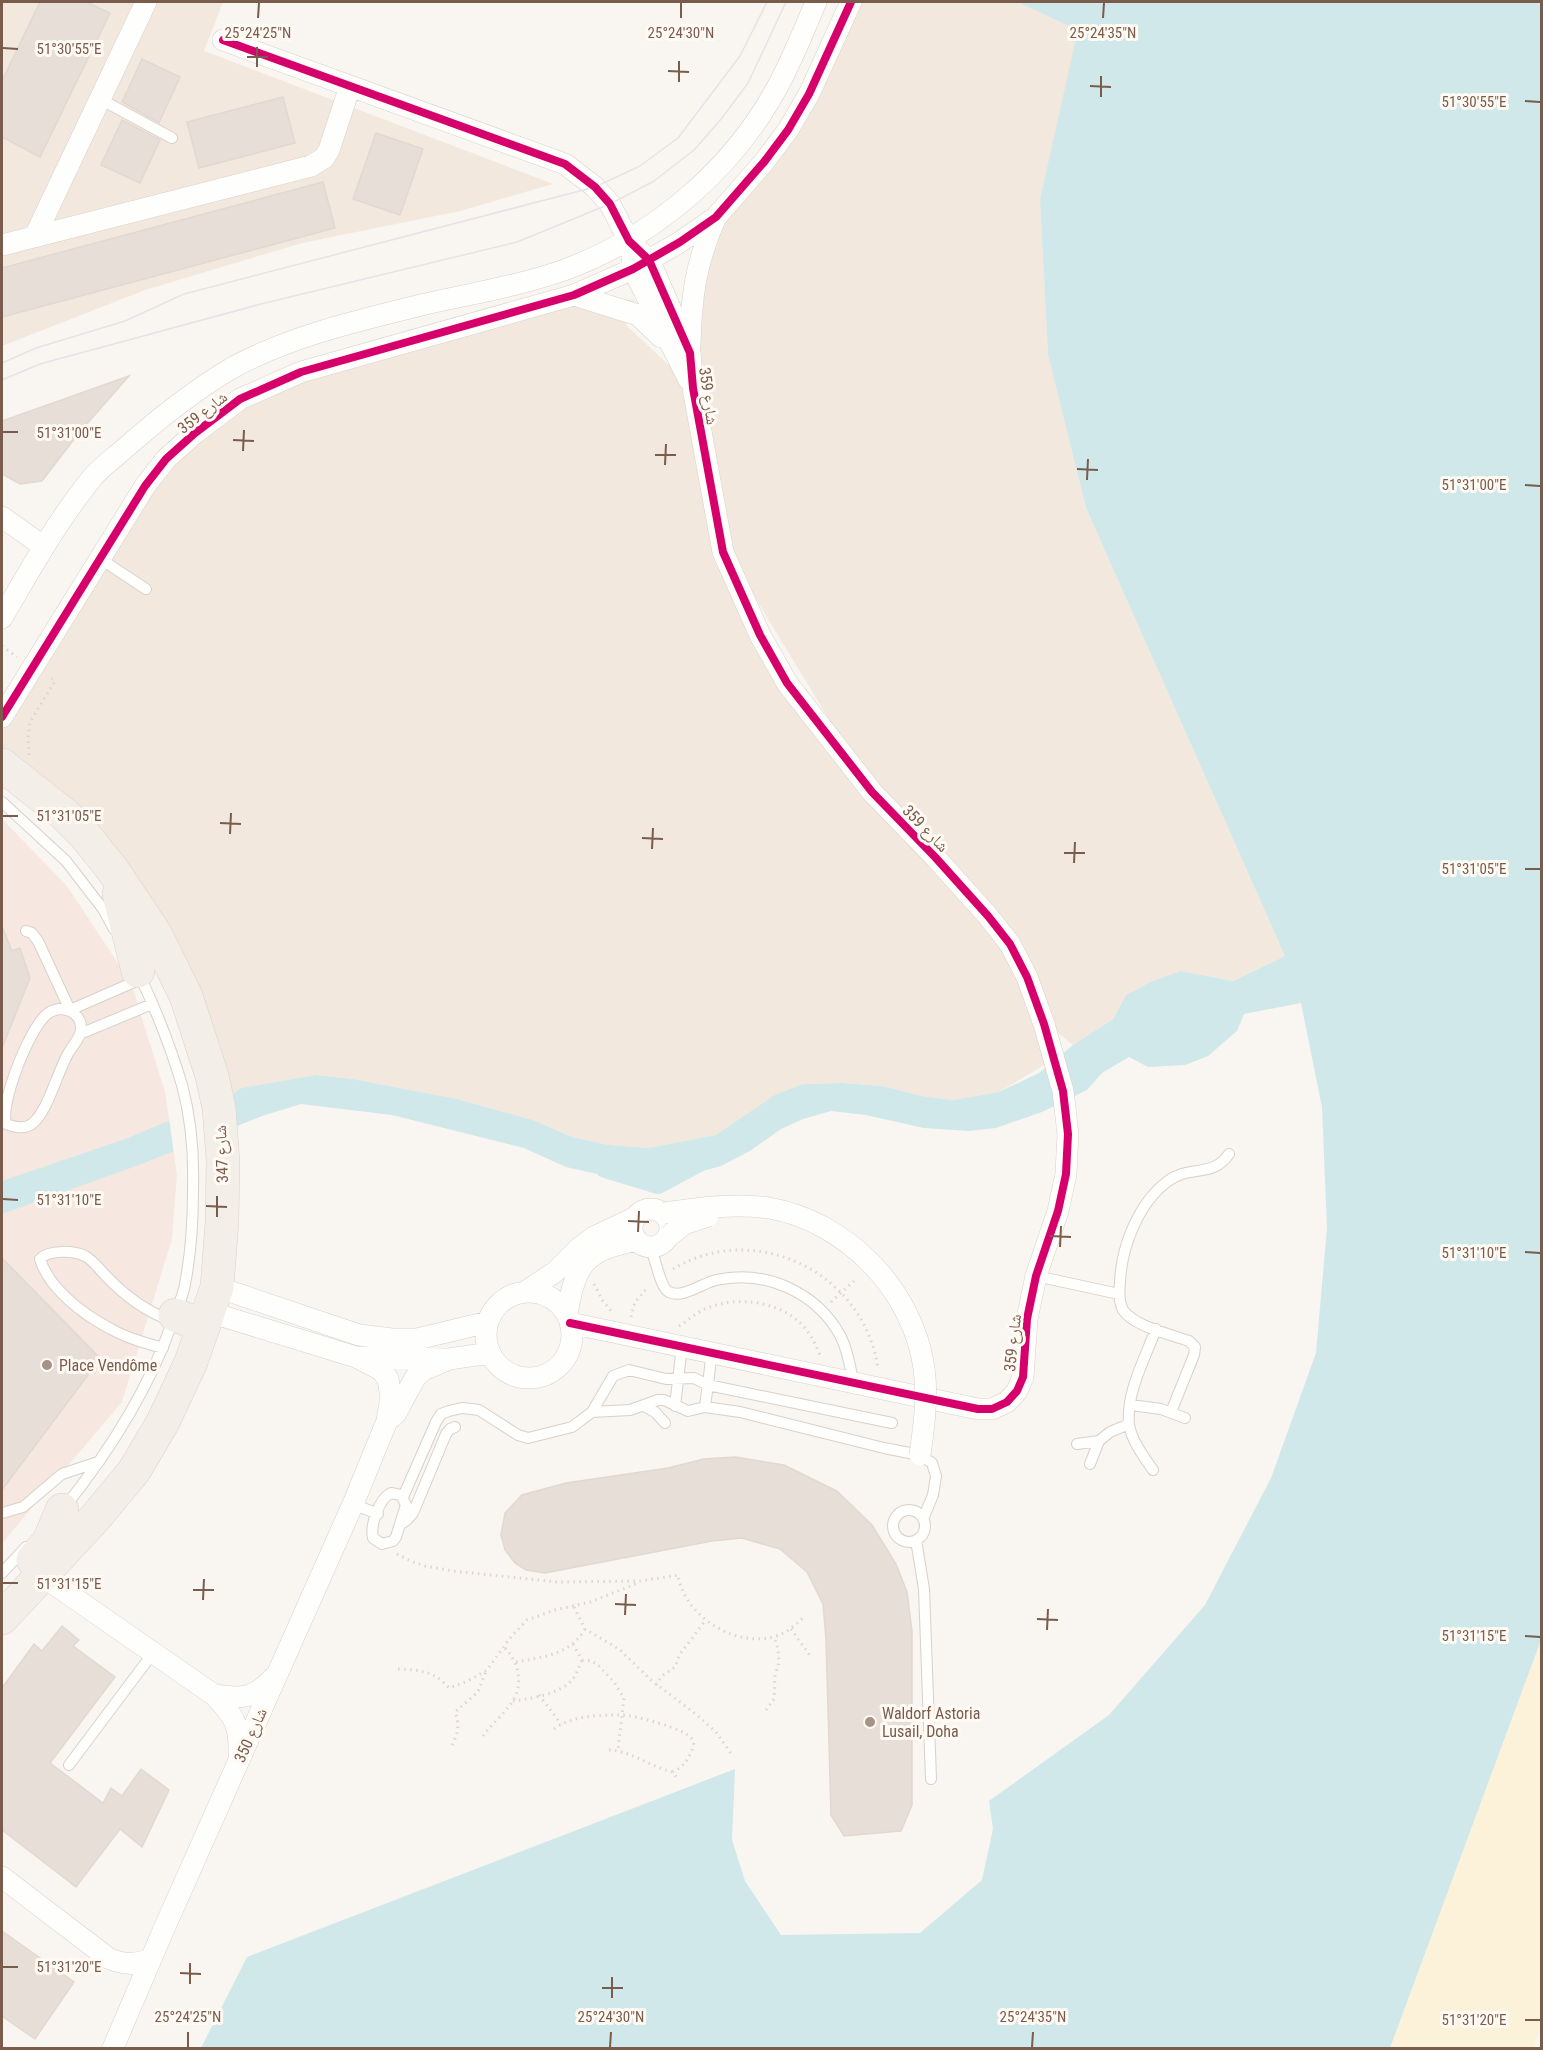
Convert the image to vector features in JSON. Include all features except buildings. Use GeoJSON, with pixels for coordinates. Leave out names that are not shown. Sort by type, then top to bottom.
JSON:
{"type":"FeatureCollection","features":[{"type":"Feature","properties":{"kind":"main road","name":"شارع 347"},"geometry":{"type":"LineString","coordinates":[[2,765],[64,814],[84,834],[112,869],[156,935],[186,996],[197,1081],[219,1108],[208,1165],[222,1222],[195,1312],[191,1362],[163,1422],[134,1471],[95,1518],[2,1618]]}},
{"type":"Feature","properties":{"kind":"main road"},"geometry":{"type":"LineString","coordinates":[[112,869],[139,975]]}},
{"type":"Feature","properties":{"kind":"main road"},"geometry":{"type":"LineString","coordinates":[[2,1593],[49,1541],[62,1510]]}},
{"type":"Feature","properties":{"kind":"street"},"geometry":{"type":"LineString","coordinates":[[35,236],[146,2]]}},
{"type":"Feature","properties":{"kind":"street","name":"شارع 359"},"geometry":{"type":"LineString","coordinates":[[2,618],[43,546],[94,476],[183,400],[233,368],[291,342],[354,321],[531,280],[566,269],[630,241],[680,204],[738,145],[761,114],[781,81],[816,2]]}},
{"type":"Feature","properties":{"kind":"street","name":"شارع 359"},"geometry":{"type":"LineString","coordinates":[[2,717],[145,486],[166,459],[195,433],[240,399],[301,372],[574,295],[641,264],[680,242],[716,217],[764,162],[788,130],[809,94],[851,2]]}},
{"type":"Feature","properties":{"kind":"street"},"geometry":{"type":"LineString","coordinates":[[223,40],[565,164],[588,181],[610,204],[630,241]]}},
{"type":"Feature","properties":{"kind":"street"},"geometry":{"type":"LineString","coordinates":[[2,245],[312,166],[324,158],[329,150],[350,86]]}},
{"type":"Feature","properties":{"kind":"street","name":"شارع 359"},"geometry":{"type":"LineString","coordinates":[[681,351],[691,316],[698,265],[716,217]]}},
{"type":"Feature","properties":{"kind":"street","name":"شارع 359"},"geometry":{"type":"LineString","coordinates":[[630,241],[681,351],[693,388],[723,552],[760,635],[787,683],[872,792],[943,865],[1010,944],[1027,976],[1063,1090],[1068,1134],[1066,1174],[1058,1210],[1036,1276],[1027,1319],[1023,1377],[1017,1391],[1007,1402],[999,1406],[992,1409],[978,1409],[851,1372]]}},
{"type":"Feature","properties":{"kind":"street","name":"شارع 359"},"geometry":{"type":"LineString","coordinates":[[574,295],[638,315],[681,351]]}},
{"type":"Feature","properties":{"kind":"street"},"geometry":{"type":"LineString","coordinates":[[2,518],[43,546]]}},
{"type":"Feature","properties":{"kind":"street"},"geometry":{"type":"LineString","coordinates":[[664,1213],[710,1206],[767,1208],[787,1212],[839,1235],[866,1258],[889,1285],[904,1308],[915,1333],[924,1367],[926,1392],[914,1453]]}},
{"type":"Feature","properties":{"kind":"street"},"geometry":{"type":"LineString","coordinates":[[525,1292],[555,1272],[594,1237],[634,1218],[641,1211],[649,1208],[664,1213],[670,1225],[669,1236]]}},
{"type":"Feature","properties":{"kind":"street"},"geometry":{"type":"LineString","coordinates":[[851,1372],[712,1352],[569,1318],[561,1306],[544,1294],[525,1292],[515,1294],[498,1305],[488,1322],[487,1343],[490,1353],[501,1367],[517,1376],[544,1375],[552,1371],[565,1358],[572,1341],[569,1318],[573,1285],[580,1268],[590,1256],[604,1248],[664,1242],[684,1224],[711,1215],[765,1217],[803,1228],[833,1244],[858,1263],[892,1308],[906,1336],[913,1368],[914,1453]]}},
{"type":"Feature","properties":{"kind":"street"},"geometry":{"type":"LineString","coordinates":[[634,1218],[633,1233],[643,1244]]}},
{"type":"Feature","properties":{"kind":"street"},"geometry":{"type":"LineString","coordinates":[[195,1312],[392,1340],[417,1339],[488,1322]]}},
{"type":"Feature","properties":{"kind":"street"},"geometry":{"type":"LineString","coordinates":[[195,1312],[356,1357],[381,1370],[388,1379],[391,1398],[387,1421]]}},
{"type":"Feature","properties":{"kind":"street"},"geometry":{"type":"LineString","coordinates":[[356,1357],[449,1359],[490,1353]]}},
{"type":"Feature","properties":{"kind":"street"},"geometry":{"type":"LineString","coordinates":[[387,1421],[396,1413],[406,1391],[423,1370],[449,1359]]}},
{"type":"Feature","properties":{"kind":"street","name":"شارع 350"},"geometry":{"type":"LineString","coordinates":[[113,2049],[238,1760],[353,1504],[387,1421]]}},
{"type":"Feature","properties":{"kind":"street"},"geometry":{"type":"LineString","coordinates":[[41,1575],[214,1695],[231,1713],[237,1724],[240,1738],[238,1760]]}},
{"type":"Feature","properties":{"kind":"street"},"geometry":{"type":"LineString","coordinates":[[214,1695],[234,1698],[249,1696],[264,1688],[279,1670]]}},
{"type":"Feature","properties":{"kind":"street"},"geometry":{"type":"LineString","coordinates":[[2,1877],[108,1958],[132,1965],[151,1959]]}},
{"type":"Feature","properties":{"kind":"lane"},"geometry":{"type":"LineString","coordinates":[[100,99],[172,138]]}},
{"type":"Feature","properties":{"kind":"lane"},"geometry":{"type":"LineString","coordinates":[[99,558],[146,589]]}},
{"type":"Feature","properties":{"kind":"lane","name":"شارع 347"},"geometry":{"type":"LineString","coordinates":[[2,802],[66,861],[103,909],[152,1004],[197,1081]]}},
{"type":"Feature","properties":{"kind":"lane"},"geometry":{"type":"LineString","coordinates":[[26,931],[32,933],[38,941],[70,1010],[81,1024],[80,1034],[65,1059],[38,1118],[29,1126],[14,1127],[6,1124],[6,1105],[22,1051],[45,1016],[59,1009],[70,1010],[139,975]]}},
{"type":"Feature","properties":{"kind":"lane"},"geometry":{"type":"LineString","coordinates":[[80,1034],[152,1004]]}},
{"type":"Feature","properties":{"kind":"lane"},"geometry":{"type":"LineString","coordinates":[[1171,1412],[1194,1355],[1195,1347],[1189,1341],[1133,1320],[1122,1309],[1119,1294],[1121,1262],[1130,1232],[1149,1202],[1168,1181],[1185,1173],[1213,1168],[1222,1164],[1229,1154]]}},
{"type":"Feature","properties":{"kind":"lane","name":"شارع 347"},"geometry":{"type":"LineString","coordinates":[[2,1573],[62,1510],[98,1462],[134,1406],[163,1348],[195,1312],[183,1290],[193,1228],[208,1165]]}},
{"type":"Feature","properties":{"kind":"lane"},"geometry":{"type":"LineString","coordinates":[[643,1244],[655,1257],[662,1288],[669,1293],[677,1294],[707,1282],[729,1277],[759,1278],[787,1286],[801,1294],[822,1310],[841,1338],[851,1372]]}},
{"type":"Feature","properties":{"kind":"lane"},"geometry":{"type":"LineString","coordinates":[[163,1348],[130,1338],[96,1321],[53,1283],[40,1259],[51,1253],[75,1252],[86,1256],[132,1299],[160,1317],[195,1312]]}},
{"type":"Feature","properties":{"kind":"lane"},"geometry":{"type":"LineString","coordinates":[[1036,1276],[1119,1294]]}},
{"type":"Feature","properties":{"kind":"lane"},"geometry":{"type":"LineString","coordinates":[[1153,1470],[1129,1424],[1136,1383],[1156,1329]]}},
{"type":"Feature","properties":{"kind":"lane"},"geometry":{"type":"LineString","coordinates":[[675,1406],[682,1346]]}},
{"type":"Feature","properties":{"kind":"lane"},"geometry":{"type":"LineString","coordinates":[[705,1407],[712,1352]]}},
{"type":"Feature","properties":{"kind":"lane"},"geometry":{"type":"LineString","coordinates":[[403,1497],[435,1422],[441,1414],[462,1408],[478,1410],[518,1435],[528,1438],[572,1427],[592,1412],[613,1376],[629,1370],[658,1378],[694,1378],[708,1385],[892,1423]]}},
{"type":"Feature","properties":{"kind":"lane"},"geometry":{"type":"LineString","coordinates":[[592,1412],[620,1411],[664,1400],[688,1411],[705,1407],[740,1412],[884,1448],[914,1453],[932,1463],[936,1476],[933,1496],[923,1519],[924,1531],[916,1540],[904,1541],[899,1538],[893,1527],[894,1521],[902,1512],[908,1510],[914,1511],[923,1519]]}},
{"type":"Feature","properties":{"kind":"lane"},"geometry":{"type":"LineString","coordinates":[[1131,1405],[1147,1406],[1185,1418]]}},
{"type":"Feature","properties":{"kind":"lane"},"geometry":{"type":"LineString","coordinates":[[644,1406],[656,1412],[664,1423]]}},
{"type":"Feature","properties":{"kind":"lane"},"geometry":{"type":"LineString","coordinates":[[1090,1464],[1099,1441],[1110,1432],[1129,1424]]}},
{"type":"Feature","properties":{"kind":"lane"},"geometry":{"type":"LineString","coordinates":[[401,1524],[414,1514],[446,1434],[455,1427]]}},
{"type":"Feature","properties":{"kind":"lane"},"geometry":{"type":"LineString","coordinates":[[1077,1444],[1099,1441]]}},
{"type":"Feature","properties":{"kind":"lane"},"geometry":{"type":"LineString","coordinates":[[2,1513],[23,1507],[62,1474],[98,1462]]}},
{"type":"Feature","properties":{"kind":"lane"},"geometry":{"type":"LineString","coordinates":[[396,1493],[403,1497],[406,1505],[396,1537],[388,1544],[377,1542],[373,1538],[373,1527],[386,1496],[396,1493]]}},
{"type":"Feature","properties":{"kind":"lane"},"geometry":{"type":"LineString","coordinates":[[353,1504],[378,1514]]}},
{"type":"Feature","properties":{"kind":"lane"},"geometry":{"type":"LineString","coordinates":[[916,1540],[924,1589],[931,1779]]}},
{"type":"Feature","properties":{"kind":"lane"},"geometry":{"type":"LineString","coordinates":[[69,1765],[153,1653]]}},
{"type":"Feature","properties":{"kind":"path"},"geometry":{"type":"LineString","coordinates":[[580,1268],[593,1282],[607,1308],[618,1314]]}},
{"type":"Feature","properties":{"kind":"path"},"geometry":{"type":"LineString","coordinates":[[822,1310],[854,1281]]}},
{"type":"Feature","properties":{"kind":"path"},"geometry":{"type":"LineString","coordinates":[[670,1324],[680,1326],[699,1312],[733,1301],[764,1304],[780,1309],[800,1323],[808,1332],[821,1357],[851,1372],[886,1371]]}},
{"type":"Feature","properties":{"kind":"path"},"geometry":{"type":"LineString","coordinates":[[625,1316],[641,1319]]}},
{"type":"Feature","properties":{"kind":"path"},"geometry":{"type":"LineString","coordinates":[[388,1544],[411,1562],[453,1572],[557,1582],[641,1581],[678,1575],[686,1598],[705,1621],[719,1629],[755,1639],[774,1637],[791,1629],[803,1618]]}},
{"type":"Feature","properties":{"kind":"path"},"geometry":{"type":"LineString","coordinates":[[452,1745],[459,1722],[456,1713],[478,1692],[486,1670],[503,1646],[527,1620],[555,1610],[574,1607],[641,1581]]}},
{"type":"Feature","properties":{"kind":"path"},"geometry":{"type":"LineString","coordinates":[[574,1607],[585,1629],[619,1648],[656,1685],[697,1714],[716,1732],[732,1755]]}},
{"type":"Feature","properties":{"kind":"path"},"geometry":{"type":"LineString","coordinates":[[656,1685],[662,1676],[675,1666],[686,1644],[705,1621]]}},
{"type":"Feature","properties":{"kind":"path"},"geometry":{"type":"LineString","coordinates":[[516,1662],[555,1654],[573,1644],[585,1629]]}},
{"type":"Feature","properties":{"kind":"path"},"geometry":{"type":"LineString","coordinates":[[791,1629],[811,1657]]}},
{"type":"Feature","properties":{"kind":"path"},"geometry":{"type":"LineString","coordinates":[[766,1710],[774,1699],[775,1676],[779,1662],[774,1637]]}},
{"type":"Feature","properties":{"kind":"path"},"geometry":{"type":"LineString","coordinates":[[573,1644],[582,1660]]}},
{"type":"Feature","properties":{"kind":"path"},"geometry":{"type":"LineString","coordinates":[[483,1736],[513,1701],[516,1694],[516,1662],[512,1654],[503,1646]]}},
{"type":"Feature","properties":{"kind":"path"},"geometry":{"type":"LineString","coordinates":[[513,1701],[529,1700],[539,1695],[553,1693],[572,1681],[582,1660]]}},
{"type":"Feature","properties":{"kind":"path"},"geometry":{"type":"LineString","coordinates":[[582,1660],[592,1661],[600,1666],[624,1698],[618,1750]]}},
{"type":"Feature","properties":{"kind":"path"},"geometry":{"type":"LineString","coordinates":[[398,1669],[423,1670],[432,1673],[449,1688],[468,1681],[486,1670]]}},
{"type":"Feature","properties":{"kind":"path"},"geometry":{"type":"LineString","coordinates":[[539,1695],[561,1724]]}},
{"type":"Feature","properties":{"kind":"path"},"geometry":{"type":"LineString","coordinates":[[554,1729],[561,1724],[589,1717],[637,1716],[666,1725],[691,1736],[694,1741],[690,1755],[681,1768],[673,1772],[659,1769],[630,1753],[609,1750]]}},
{"type":"Feature","properties":{"kind":"path"},"geometry":{"type":"LineString","coordinates":[[673,1772],[677,1779]]}},
{"type":"Feature","properties":{"kind":"shaded area"},"geometry":{"type":"Polygon","coordinates":[[[2,2],[223,2],[204,51],[553,184],[460,211],[302,243],[145,290],[2,346],[2,2]]]}},
{"type":"Feature","properties":{"kind":"shaded area"},"geometry":{"type":"Polygon","coordinates":[[[849,2],[1017,2],[1079,30],[1040,199],[1048,355],[1086,508],[1285,956],[1233,981],[1181,971],[1126,995],[1113,1019],[1073,1045],[1047,1024],[1056,1058],[999,1092],[953,1100],[921,1096],[883,1086],[843,1083],[803,1084],[716,1135],[649,1148],[609,1145],[572,1137],[533,1120],[457,1099],[353,1079],[316,1075],[241,1088],[232,1094],[157,934],[2,765],[2,718],[166,459],[241,399],[575,296],[635,300],[626,325],[693,388],[690,353],[716,217],[764,162],[849,2]],[[728,553],[760,630],[866,780],[728,553]]]}},
{"type":"Feature","properties":{"kind":"shaded area"},"geometry":{"type":"Polygon","coordinates":[[[2,819],[67,886],[131,983],[165,1092],[177,1174],[172,1239],[122,1402],[2,1543],[2,819]]]}},
{"type":"Feature","properties":{"kind":"sand"},"geometry":{"type":"Polygon","coordinates":[[[1541,1640],[1542,2020],[1534,2048],[1390,2048],[1541,1640]]]}},
{"type":"Feature","properties":{"kind":"water"},"geometry":{"type":"Polygon","coordinates":[[[1017,2],[1541,2],[1541,1640],[1390,2048],[201,2048],[247,1957],[735,1769],[732,1840],[745,1881],[781,1935],[920,1933],[982,1880],[993,1829],[989,1801],[1109,1715],[1205,1605],[1271,1478],[1316,1353],[1327,1228],[1322,1107],[1301,1003],[1244,1014],[1237,1031],[1208,1056],[1185,1065],[1148,1067],[1129,1057],[1102,1073],[1087,1090],[1042,1112],[996,1128],[968,1131],[924,1128],[866,1115],[831,1111],[803,1119],[781,1129],[750,1151],[721,1166],[691,1174],[602,1175],[566,1167],[524,1148],[392,1115],[301,1104],[262,1116],[139,1165],[2,1214],[2,1181],[128,1138],[232,1094],[241,1088],[316,1075],[353,1079],[457,1099],[533,1120],[572,1137],[609,1145],[649,1148],[716,1135],[775,1095],[803,1084],[843,1083],[883,1086],[921,1096],[953,1100],[999,1092],[1039,1073],[1073,1045],[1113,1019],[1126,995],[1153,981],[1181,971],[1233,981],[1285,956],[1086,508],[1048,355],[1040,199],[1078,30],[1017,2]]]}},
{"type":"Feature","properties":{"kind":"pier"},"geometry":{"type":"Polygon","coordinates":[[[227,1092],[234,1130],[174,1154],[169,1118],[227,1092]]]}},
{"type":"Feature","properties":{"kind":"waterway"},"geometry":{"type":"LineString","coordinates":[[605,1168],[658,1184],[699,1162]]}},
{"type":"Feature","properties":{"kind":"tram line"},"geometry":{"type":"LineString","coordinates":[[2,363],[36,348],[125,321],[184,294],[595,187],[640,166],[678,138],[740,56],[767,2]]}},
{"type":"Feature","properties":{"kind":"tram line"},"geometry":{"type":"LineString","coordinates":[[2,380],[40,364],[261,304],[517,242],[610,204],[654,181],[694,150],[722,118],[748,83],[786,2]]}},
{"type":"Feature","properties":{"kind":"cycle path"},"geometry":{"type":"LineString","coordinates":[[2,717],[145,486],[166,459],[195,433],[240,399],[301,372],[574,295],[633,269],[680,242],[716,217],[764,162],[788,130],[809,94],[851,2]]}},
{"type":"Feature","properties":{"kind":"cycle path"},"geometry":{"type":"LineString","coordinates":[[223,40],[565,164],[595,187],[610,204],[629,241],[649,260],[690,353],[693,388],[723,552],[760,635],[787,683],[872,792],[935,857],[1010,944],[1027,977],[1044,1024],[1063,1091],[1068,1134],[1066,1174],[1058,1211],[1036,1276],[1027,1319],[1023,1377],[1017,1391],[1007,1402],[992,1409],[978,1409],[570,1323]]}},
{"type":"Feature","properties":{"kind":"place","name":"Place Vendôme"},"geometry":{"type":"Point","coordinates":[47,1365]}},
{"type":"Feature","properties":{"kind":"place","name":"Waldorf Astoria Lusail, Doha"},"geometry":{"type":"Point","coordinates":[870,1722]}}]}
